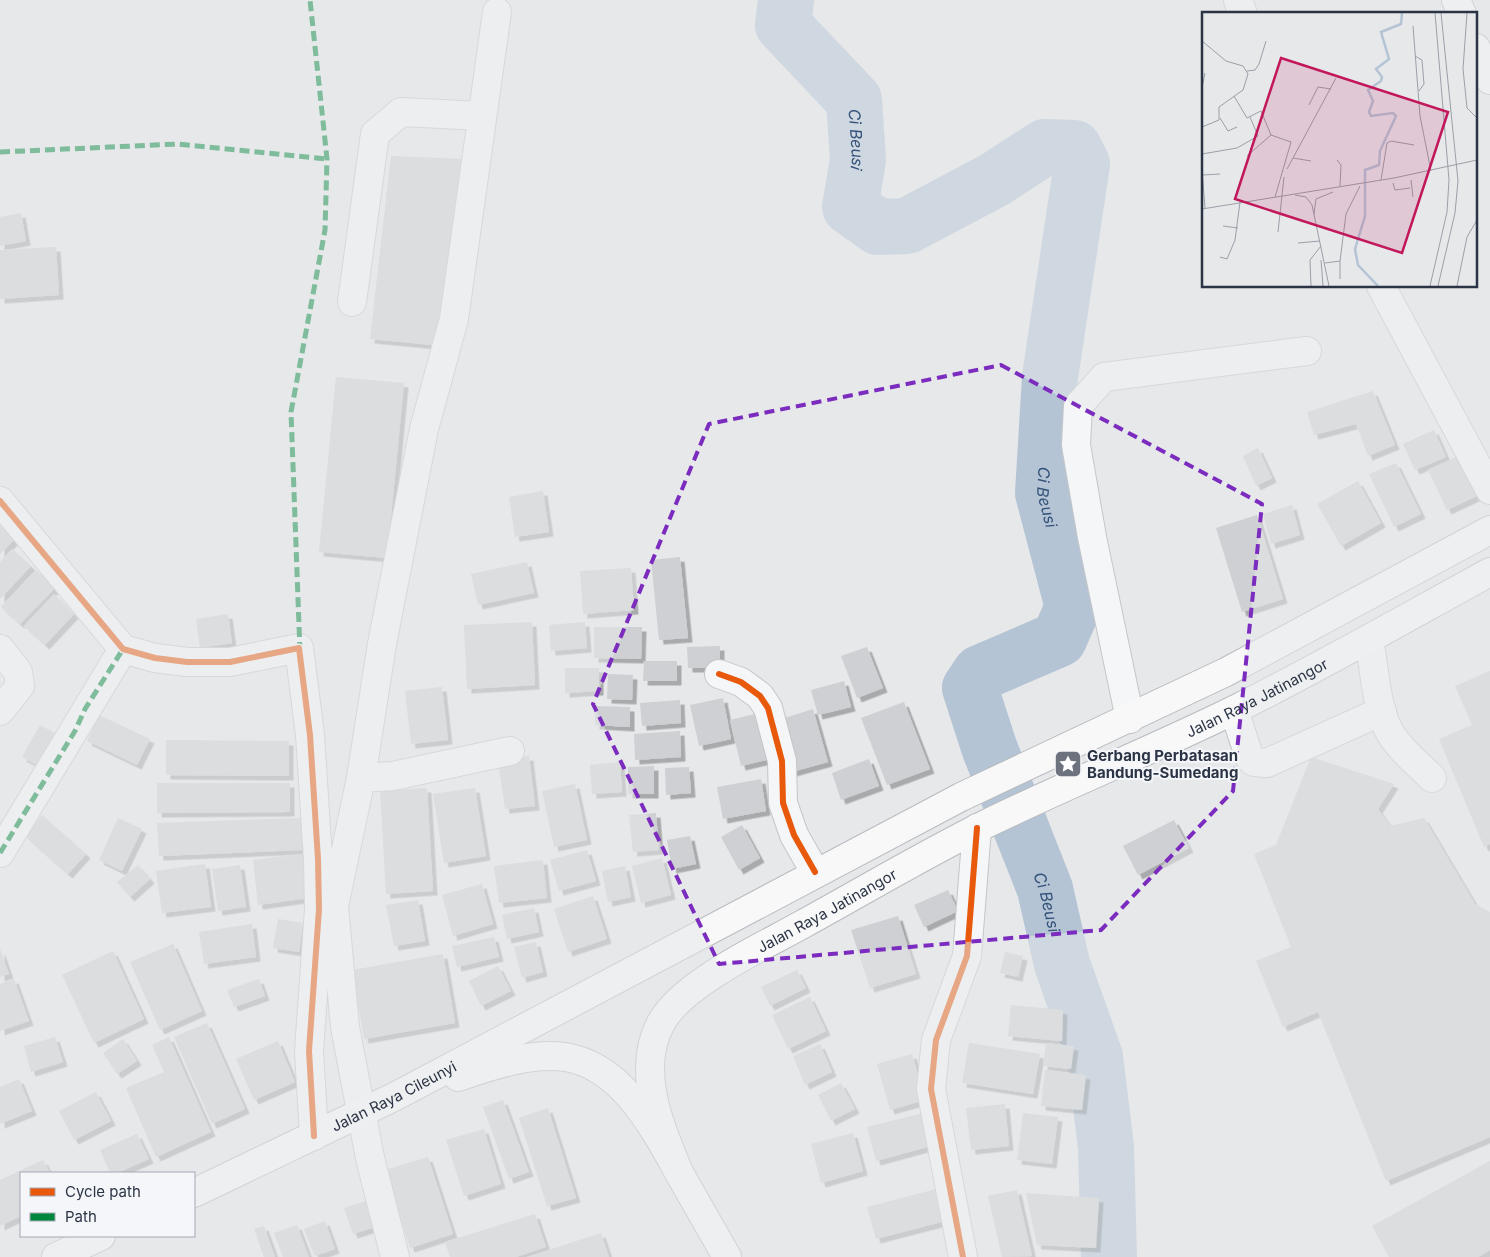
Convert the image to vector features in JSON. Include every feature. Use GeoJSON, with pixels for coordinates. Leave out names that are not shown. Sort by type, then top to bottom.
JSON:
{"type":"FeatureCollection","features":[{"type":"Feature","properties":{"kind":"highway"},"geometry":{"type":"LineString","coordinates":[[1456,0],[1461,12]]}},
{"type":"Feature","properties":{"kind":"highway"},"geometry":{"type":"LineString","coordinates":[[1478,53],[1490,80]]}},
{"type":"Feature","properties":{"kind":"highway"},"geometry":{"type":"LineString","coordinates":[[815,872],[961,797],[1226,672],[1490,530]]}},
{"type":"Feature","properties":{"kind":"highway","name":"Jalan Raya Jatinangor"},"geometry":{"type":"LineString","coordinates":[[680,1175],[660,1120],[650,1078],[653,1041],[663,1019],[679,1002],[720,971],[983,826],[1234,710],[1369,639],[1490,572]]}},
{"type":"Feature","properties":{"kind":"highway","name":"Jalan Raya Cileunyi"},"geometry":{"type":"LineString","coordinates":[[195,1193],[361,1114],[815,872]]}},
{"type":"Feature","properties":{"kind":"highway"},"geometry":{"type":"LineString","coordinates":[[361,1114],[471,1072],[530,1058],[566,1057],[599,1069],[616,1082],[654,1130],[727,1257]]}},
{"type":"Feature","properties":{"kind":"highway"},"geometry":{"type":"LineString","coordinates":[[56,1257],[99,1237]]}},
{"type":"Feature","properties":{"kind":"street"},"geometry":{"type":"LineString","coordinates":[[1238,0],[1242,12]]}},
{"type":"Feature","properties":{"kind":"street"},"geometry":{"type":"LineString","coordinates":[[394,1257],[361,1114],[345,1027],[334,906],[361,778],[382,644],[422,439],[454,319],[497,12]]}},
{"type":"Feature","properties":{"kind":"street"},"geometry":{"type":"LineString","coordinates":[[352,302],[375,134],[401,112],[482,116]]}},
{"type":"Feature","properties":{"kind":"street"},"geometry":{"type":"LineString","coordinates":[[1381,288],[1490,490]]}},
{"type":"Feature","properties":{"kind":"street"},"geometry":{"type":"LineString","coordinates":[[1130,718],[1092,537],[1078,454],[1078,406],[1104,377],[1307,351]]}},
{"type":"Feature","properties":{"kind":"street"},"geometry":{"type":"LineString","coordinates":[[0,501],[123,648],[163,659],[187,662],[230,662],[299,648],[310,735],[318,859],[319,909],[309,1052],[314,1136]]}},
{"type":"Feature","properties":{"kind":"street"},"geometry":{"type":"LineString","coordinates":[[1369,639],[1382,711],[1388,729],[1400,746],[1432,778]]}},
{"type":"Feature","properties":{"kind":"street"},"geometry":{"type":"LineString","coordinates":[[0,853],[123,648]]}},
{"type":"Feature","properties":{"kind":"street"},"geometry":{"type":"LineString","coordinates":[[0,650],[18,672],[20,686],[0,711]]}},
{"type":"Feature","properties":{"kind":"street"},"geometry":{"type":"LineString","coordinates":[[719,674],[741,682],[760,696],[768,708],[782,761],[784,803],[794,835],[815,872]]}},
{"type":"Feature","properties":{"kind":"street"},"geometry":{"type":"LineString","coordinates":[[1234,710],[1250,759],[1267,763],[1382,711]]}},
{"type":"Feature","properties":{"kind":"street"},"geometry":{"type":"LineString","coordinates":[[361,778],[393,776],[510,751]]}},
{"type":"Feature","properties":{"kind":"street"},"geometry":{"type":"LineString","coordinates":[[963,1257],[931,1089],[936,1040],[967,956],[983,826]]}},
{"type":"Feature","properties":{"kind":"highlighted area"},"geometry":{"type":"Polygon","coordinates":[[[1001,365],[1262,504],[1233,791],[1101,930],[719,964],[593,704],[709,424],[1001,365]]]}},
{"type":"Feature","properties":{"kind":"building"},"geometry":{"type":"Polygon","coordinates":[[[391,156],[464,159],[443,346],[370,339],[391,156]]]}},
{"type":"Feature","properties":{"kind":"building"},"geometry":{"type":"Polygon","coordinates":[[[21,213],[26,241],[0,246],[0,217],[21,213]]]}},
{"type":"Feature","properties":{"kind":"building"},"geometry":{"type":"Polygon","coordinates":[[[56,247],[59,295],[0,299],[0,250],[56,247]]]}},
{"type":"Feature","properties":{"kind":"building"},"geometry":{"type":"Polygon","coordinates":[[[336,377],[404,383],[387,558],[319,552],[336,377]]]}},
{"type":"Feature","properties":{"kind":"building"},"geometry":{"type":"Polygon","coordinates":[[[1373,391],[1395,445],[1368,456],[1356,424],[1314,435],[1307,412],[1373,391]]]}},
{"type":"Feature","properties":{"kind":"building"},"geometry":{"type":"Polygon","coordinates":[[[1434,430],[1446,457],[1415,470],[1403,444],[1434,430]]]}},
{"type":"Feature","properties":{"kind":"building"},"geometry":{"type":"Polygon","coordinates":[[[1258,448],[1272,478],[1256,486],[1243,456],[1258,448]]]}},
{"type":"Feature","properties":{"kind":"building"},"geometry":{"type":"Polygon","coordinates":[[[1462,454],[1481,494],[1447,510],[1428,470],[1462,454]]]}},
{"type":"Feature","properties":{"kind":"building"},"geometry":{"type":"Polygon","coordinates":[[[1396,463],[1421,514],[1394,527],[1369,474],[1396,463]]]}},
{"type":"Feature","properties":{"kind":"building"},"geometry":{"type":"Polygon","coordinates":[[[1358,481],[1381,523],[1341,546],[1317,504],[1358,481]]]}},
{"type":"Feature","properties":{"kind":"building"},"geometry":{"type":"Polygon","coordinates":[[[543,491],[549,532],[515,537],[509,497],[543,491]]]}},
{"type":"Feature","properties":{"kind":"building"},"geometry":{"type":"Polygon","coordinates":[[[1292,505],[1300,535],[1271,544],[1263,514],[1292,505]]]}},
{"type":"Feature","properties":{"kind":"building"},"geometry":{"type":"Polygon","coordinates":[[[1257,515],[1283,599],[1242,612],[1216,528],[1257,515]]]}},
{"type":"Feature","properties":{"kind":"building"},"geometry":{"type":"Polygon","coordinates":[[[0,525],[15,539],[0,554],[0,525]]]}},
{"type":"Feature","properties":{"kind":"building"},"geometry":{"type":"Polygon","coordinates":[[[12,549],[31,566],[0,599],[0,562],[12,549]]]}},
{"type":"Feature","properties":{"kind":"building"},"geometry":{"type":"Polygon","coordinates":[[[680,557],[688,638],[659,640],[651,560],[680,557]]]}},
{"type":"Feature","properties":{"kind":"building"},"geometry":{"type":"Polygon","coordinates":[[[527,562],[534,593],[478,605],[471,574],[527,562]]]}},
{"type":"Feature","properties":{"kind":"building"},"geometry":{"type":"Polygon","coordinates":[[[631,568],[634,610],[583,614],[580,571],[631,568]]]}},
{"type":"Feature","properties":{"kind":"building"},"geometry":{"type":"Polygon","coordinates":[[[36,570],[55,588],[20,624],[1,607],[36,570]]]}},
{"type":"Feature","properties":{"kind":"building"},"geometry":{"type":"Polygon","coordinates":[[[54,594],[74,614],[45,645],[24,626],[54,594]]]}},
{"type":"Feature","properties":{"kind":"building"},"geometry":{"type":"Polygon","coordinates":[[[228,614],[232,643],[200,648],[196,619],[228,614]]]}},
{"type":"Feature","properties":{"kind":"building"},"geometry":{"type":"Polygon","coordinates":[[[532,622],[535,685],[467,689],[464,625],[532,622]]]}},
{"type":"Feature","properties":{"kind":"building"},"geometry":{"type":"Polygon","coordinates":[[[585,622],[587,648],[551,651],[549,625],[585,622]]]}},
{"type":"Feature","properties":{"kind":"building"},"geometry":{"type":"Polygon","coordinates":[[[594,627],[642,627],[641,659],[594,658],[594,627]]]}},
{"type":"Feature","properties":{"kind":"building"},"geometry":{"type":"Polygon","coordinates":[[[720,646],[720,668],[688,668],[687,647],[720,646]]]}},
{"type":"Feature","properties":{"kind":"building"},"geometry":{"type":"Polygon","coordinates":[[[867,647],[883,688],[857,698],[841,656],[867,647]]]}},
{"type":"Feature","properties":{"kind":"building"},"geometry":{"type":"Polygon","coordinates":[[[644,661],[677,661],[677,681],[643,681],[644,661]]]}},
{"type":"Feature","properties":{"kind":"building"},"geometry":{"type":"Polygon","coordinates":[[[565,668],[599,668],[599,691],[565,693],[565,668]]]}},
{"type":"Feature","properties":{"kind":"building"},"geometry":{"type":"Polygon","coordinates":[[[1490,671],[1490,844],[1484,847],[1439,739],[1472,725],[1455,686],[1490,671]]]}},
{"type":"Feature","properties":{"kind":"building"},"geometry":{"type":"Polygon","coordinates":[[[608,674],[633,675],[632,700],[607,699],[608,674]]]}},
{"type":"Feature","properties":{"kind":"building"},"geometry":{"type":"Polygon","coordinates":[[[844,681],[851,707],[818,715],[811,690],[844,681]]]}},
{"type":"Feature","properties":{"kind":"building"},"geometry":{"type":"Polygon","coordinates":[[[442,687],[448,740],[411,744],[405,691],[442,687]]]}},
{"type":"Feature","properties":{"kind":"building"},"geometry":{"type":"Polygon","coordinates":[[[723,698],[731,739],[699,746],[690,705],[723,698]]]}},
{"type":"Feature","properties":{"kind":"building"},"geometry":{"type":"Polygon","coordinates":[[[680,700],[681,723],[642,726],[640,703],[680,700]]]}},
{"type":"Feature","properties":{"kind":"building"},"geometry":{"type":"Polygon","coordinates":[[[904,702],[930,769],[887,785],[861,718],[904,702]]]}},
{"type":"Feature","properties":{"kind":"building"},"geometry":{"type":"Polygon","coordinates":[[[595,706],[630,707],[630,727],[595,725],[595,706]]]}},
{"type":"Feature","properties":{"kind":"building"},"geometry":{"type":"Polygon","coordinates":[[[813,709],[828,762],[792,772],[778,720],[813,709]]]}},
{"type":"Feature","properties":{"kind":"building"},"geometry":{"type":"Polygon","coordinates":[[[759,713],[770,759],[741,766],[730,720],[759,713]]]}},
{"type":"Feature","properties":{"kind":"building"},"geometry":{"type":"Polygon","coordinates":[[[99,715],[150,739],[137,765],[87,741],[99,715]]]}},
{"type":"Feature","properties":{"kind":"building"},"geometry":{"type":"Polygon","coordinates":[[[40,725],[62,737],[44,769],[22,757],[40,725]]]}},
{"type":"Feature","properties":{"kind":"building"},"geometry":{"type":"Polygon","coordinates":[[[680,731],[681,757],[635,760],[634,734],[680,731]]]}},
{"type":"Feature","properties":{"kind":"building"},"geometry":{"type":"Polygon","coordinates":[[[166,740],[289,741],[289,776],[166,775],[166,740]]]}},
{"type":"Feature","properties":{"kind":"building"},"geometry":{"type":"Polygon","coordinates":[[[529,756],[535,806],[505,809],[498,760],[529,756]]]}},
{"type":"Feature","properties":{"kind":"building"},"geometry":{"type":"Polygon","coordinates":[[[1311,757],[1394,784],[1378,809],[1390,826],[1424,818],[1475,904],[1490,912],[1490,1137],[1386,1181],[1318,1012],[1283,1027],[1256,961],[1291,947],[1254,854],[1276,845],[1311,757]]]}},
{"type":"Feature","properties":{"kind":"building"},"geometry":{"type":"Polygon","coordinates":[[[869,759],[879,786],[841,800],[832,773],[869,759]]]}},
{"type":"Feature","properties":{"kind":"building"},"geometry":{"type":"Polygon","coordinates":[[[620,762],[622,792],[592,794],[590,765],[620,762]]]}},
{"type":"Feature","properties":{"kind":"building"},"geometry":{"type":"Polygon","coordinates":[[[654,766],[654,794],[628,794],[628,767],[654,766]]]}},
{"type":"Feature","properties":{"kind":"building"},"geometry":{"type":"Polygon","coordinates":[[[689,767],[691,793],[666,795],[665,768],[689,767]]]}},
{"type":"Feature","properties":{"kind":"building"},"geometry":{"type":"Polygon","coordinates":[[[761,779],[766,811],[723,819],[717,787],[761,779]]]}},
{"type":"Feature","properties":{"kind":"building"},"geometry":{"type":"Polygon","coordinates":[[[157,783],[290,783],[290,812],[157,813],[157,783]]]}},
{"type":"Feature","properties":{"kind":"building"},"geometry":{"type":"Polygon","coordinates":[[[575,784],[587,840],[554,847],[542,791],[575,784]]]}},
{"type":"Feature","properties":{"kind":"building"},"geometry":{"type":"Polygon","coordinates":[[[427,788],[433,891],[386,894],[380,791],[427,788]]]}},
{"type":"Feature","properties":{"kind":"building"},"geometry":{"type":"Polygon","coordinates":[[[475,788],[486,856],[444,863],[433,794],[475,788]]]}},
{"type":"Feature","properties":{"kind":"building"},"geometry":{"type":"Polygon","coordinates":[[[656,813],[659,850],[633,852],[629,815],[656,813]]]}},
{"type":"Feature","properties":{"kind":"building"},"geometry":{"type":"Polygon","coordinates":[[[42,815],[86,854],[68,874],[24,835],[42,815]]]}},
{"type":"Feature","properties":{"kind":"building"},"geometry":{"type":"Polygon","coordinates":[[[118,818],[142,829],[122,871],[99,860],[118,818]]]}},
{"type":"Feature","properties":{"kind":"building"},"geometry":{"type":"Polygon","coordinates":[[[301,818],[302,850],[159,856],[157,823],[301,818]]]}},
{"type":"Feature","properties":{"kind":"building"},"geometry":{"type":"Polygon","coordinates":[[[1174,820],[1189,848],[1138,875],[1123,846],[1174,820]]]}},
{"type":"Feature","properties":{"kind":"building"},"geometry":{"type":"Polygon","coordinates":[[[742,825],[760,858],[739,870],[721,837],[742,825]]]}},
{"type":"Feature","properties":{"kind":"building"},"geometry":{"type":"Polygon","coordinates":[[[690,836],[696,864],[672,869],[667,840],[690,836]]]}},
{"type":"Feature","properties":{"kind":"building"},"geometry":{"type":"Polygon","coordinates":[[[587,850],[596,881],[559,891],[550,860],[587,850]]]}},
{"type":"Feature","properties":{"kind":"building"},"geometry":{"type":"Polygon","coordinates":[[[310,853],[316,897],[258,905],[253,860],[310,853]]]}},
{"type":"Feature","properties":{"kind":"building"},"geometry":{"type":"Polygon","coordinates":[[[662,858],[671,895],[641,903],[632,866],[662,858]]]}},
{"type":"Feature","properties":{"kind":"building"},"geometry":{"type":"Polygon","coordinates":[[[543,860],[547,898],[499,903],[494,866],[543,860]]]}},
{"type":"Feature","properties":{"kind":"building"},"geometry":{"type":"Polygon","coordinates":[[[205,864],[211,907],[162,913],[156,871],[205,864]]]}},
{"type":"Feature","properties":{"kind":"building"},"geometry":{"type":"Polygon","coordinates":[[[138,865],[150,879],[130,897],[117,882],[138,865]]]}},
{"type":"Feature","properties":{"kind":"building"},"geometry":{"type":"Polygon","coordinates":[[[240,865],[246,907],[218,911],[212,869],[240,865]]]}},
{"type":"Feature","properties":{"kind":"building"},"geometry":{"type":"Polygon","coordinates":[[[625,866],[631,897],[608,902],[602,871],[625,866]]]}},
{"type":"Feature","properties":{"kind":"building"},"geometry":{"type":"Polygon","coordinates":[[[482,884],[493,924],[453,936],[442,895],[482,884]]]}},
{"type":"Feature","properties":{"kind":"building"},"geometry":{"type":"Polygon","coordinates":[[[948,890],[958,911],[924,927],[914,905],[948,890]]]}},
{"type":"Feature","properties":{"kind":"building"},"geometry":{"type":"Polygon","coordinates":[[[593,896],[607,939],[568,952],[554,909],[593,896]]]}},
{"type":"Feature","properties":{"kind":"building"},"geometry":{"type":"Polygon","coordinates":[[[418,900],[425,941],[394,946],[386,905],[418,900]]]}},
{"type":"Feature","properties":{"kind":"building"},"geometry":{"type":"Polygon","coordinates":[[[534,908],[539,932],[507,939],[502,915],[534,908]]]}},
{"type":"Feature","properties":{"kind":"building"},"geometry":{"type":"Polygon","coordinates":[[[898,916],[916,974],[870,988],[851,930],[898,916]]]}},
{"type":"Feature","properties":{"kind":"building"},"geometry":{"type":"Polygon","coordinates":[[[278,919],[303,923],[299,952],[273,948],[278,919]]]}},
{"type":"Feature","properties":{"kind":"building"},"geometry":{"type":"Polygon","coordinates":[[[252,924],[256,957],[204,964],[199,932],[252,924]]]}},
{"type":"Feature","properties":{"kind":"building"},"geometry":{"type":"Polygon","coordinates":[[[494,937],[499,957],[457,967],[452,946],[494,937]]]}},
{"type":"Feature","properties":{"kind":"building"},"geometry":{"type":"Polygon","coordinates":[[[536,942],[543,972],[522,978],[514,947],[536,942]]]}},
{"type":"Feature","properties":{"kind":"building"},"geometry":{"type":"Polygon","coordinates":[[[173,944],[202,1011],[160,1030],[130,962],[173,944]]]}},
{"type":"Feature","properties":{"kind":"building"},"geometry":{"type":"Polygon","coordinates":[[[0,949],[9,974],[0,977],[0,949]]]}},
{"type":"Feature","properties":{"kind":"building"},"geometry":{"type":"Polygon","coordinates":[[[113,951],[144,1019],[94,1043],[62,975],[113,951]]]}},
{"type":"Feature","properties":{"kind":"building"},"geometry":{"type":"Polygon","coordinates":[[[1005,952],[1023,956],[1018,977],[1000,973],[1005,952]]]}},
{"type":"Feature","properties":{"kind":"building"},"geometry":{"type":"Polygon","coordinates":[[[443,954],[455,1023],[364,1039],[352,970],[443,954]]]}},
{"type":"Feature","properties":{"kind":"building"},"geometry":{"type":"Polygon","coordinates":[[[498,966],[511,991],[481,1006],[469,981],[498,966]]]}},
{"type":"Feature","properties":{"kind":"building"},"geometry":{"type":"Polygon","coordinates":[[[797,970],[806,988],[770,1006],[761,987],[797,970]]]}},
{"type":"Feature","properties":{"kind":"building"},"geometry":{"type":"Polygon","coordinates":[[[14,979],[29,1021],[0,1031],[0,984],[14,979]]]}},
{"type":"Feature","properties":{"kind":"building"},"geometry":{"type":"Polygon","coordinates":[[[259,979],[265,996],[234,1007],[227,990],[259,979]]]}},
{"type":"Feature","properties":{"kind":"building"},"geometry":{"type":"Polygon","coordinates":[[[810,997],[826,1031],[788,1049],[772,1015],[810,997]]]}},
{"type":"Feature","properties":{"kind":"building"},"geometry":{"type":"Polygon","coordinates":[[[1011,1005],[1063,1010],[1062,1041],[1008,1036],[1011,1005]]]}},
{"type":"Feature","properties":{"kind":"building"},"geometry":{"type":"Polygon","coordinates":[[[207,1023],[245,1109],[212,1124],[174,1037],[207,1023]]]}},
{"type":"Feature","properties":{"kind":"building"},"geometry":{"type":"Polygon","coordinates":[[[55,1037],[63,1062],[31,1072],[24,1046],[55,1037]]]}},
{"type":"Feature","properties":{"kind":"building"},"geometry":{"type":"Polygon","coordinates":[[[169,1037],[211,1132],[156,1157],[126,1088],[164,1072],[152,1045],[169,1037]]]}},
{"type":"Feature","properties":{"kind":"building"},"geometry":{"type":"Polygon","coordinates":[[[123,1039],[137,1061],[117,1074],[103,1053],[123,1039]]]}},
{"type":"Feature","properties":{"kind":"building"},"geometry":{"type":"Polygon","coordinates":[[[278,1041],[295,1082],[254,1100],[236,1059],[278,1041]]]}},
{"type":"Feature","properties":{"kind":"building"},"geometry":{"type":"Polygon","coordinates":[[[969,1043],[1040,1054],[1033,1094],[962,1083],[969,1043]]]}},
{"type":"Feature","properties":{"kind":"building"},"geometry":{"type":"Polygon","coordinates":[[[1046,1043],[1074,1046],[1071,1069],[1043,1066],[1046,1043]]]}},
{"type":"Feature","properties":{"kind":"building"},"geometry":{"type":"Polygon","coordinates":[[[820,1044],[832,1072],[805,1085],[793,1056],[820,1044]]]}},
{"type":"Feature","properties":{"kind":"building"},"geometry":{"type":"Polygon","coordinates":[[[912,1054],[925,1100],[890,1110],[877,1064],[912,1054]]]}},
{"type":"Feature","properties":{"kind":"building"},"geometry":{"type":"Polygon","coordinates":[[[1045,1070],[1086,1075],[1082,1110],[1041,1106],[1045,1070]]]}},
{"type":"Feature","properties":{"kind":"building"},"geometry":{"type":"Polygon","coordinates":[[[19,1079],[32,1111],[0,1124],[0,1087],[19,1079]]]}},
{"type":"Feature","properties":{"kind":"building"},"geometry":{"type":"Polygon","coordinates":[[[841,1083],[855,1109],[831,1121],[818,1095],[841,1083]]]}},
{"type":"Feature","properties":{"kind":"building"},"geometry":{"type":"Polygon","coordinates":[[[96,1092],[111,1121],[74,1140],[59,1111],[96,1092]]]}},
{"type":"Feature","properties":{"kind":"building"},"geometry":{"type":"Polygon","coordinates":[[[503,1100],[529,1172],[509,1179],[483,1107],[503,1100]]]}},
{"type":"Feature","properties":{"kind":"building"},"geometry":{"type":"Polygon","coordinates":[[[1005,1104],[1009,1146],[971,1150],[966,1108],[1005,1104]]]}},
{"type":"Feature","properties":{"kind":"building"},"geometry":{"type":"Polygon","coordinates":[[[548,1108],[576,1198],[547,1206],[519,1118],[548,1108]]]}},
{"type":"Feature","properties":{"kind":"building"},"geometry":{"type":"Polygon","coordinates":[[[923,1113],[931,1146],[876,1161],[867,1127],[923,1113]]]}},
{"type":"Feature","properties":{"kind":"building"},"geometry":{"type":"Polygon","coordinates":[[[1023,1113],[1058,1117],[1052,1164],[1017,1160],[1023,1113]]]}},
{"type":"Feature","properties":{"kind":"building"},"geometry":{"type":"Polygon","coordinates":[[[484,1129],[501,1184],[464,1196],[446,1140],[484,1129]]]}},
{"type":"Feature","properties":{"kind":"building"},"geometry":{"type":"Polygon","coordinates":[[[853,1133],[863,1171],[821,1183],[811,1144],[853,1133]]]}},
{"type":"Feature","properties":{"kind":"building"},"geometry":{"type":"Polygon","coordinates":[[[137,1134],[149,1159],[119,1172],[110,1172],[100,1150],[137,1134]]]}},
{"type":"Feature","properties":{"kind":"building"},"geometry":{"type":"Polygon","coordinates":[[[428,1157],[453,1234],[410,1248],[385,1170],[428,1157]]]}},
{"type":"Feature","properties":{"kind":"building"},"geometry":{"type":"Polygon","coordinates":[[[43,1160],[49,1172],[20,1172],[20,1216],[0,1226],[0,1180],[43,1160]]]}},
{"type":"Feature","properties":{"kind":"building"},"geometry":{"type":"Polygon","coordinates":[[[1490,1161],[1490,1250],[1478,1257],[1389,1257],[1372,1226],[1490,1161]]]}},
{"type":"Feature","properties":{"kind":"building"},"geometry":{"type":"Polygon","coordinates":[[[944,1187],[953,1219],[876,1239],[867,1207],[944,1187]]]}},
{"type":"Feature","properties":{"kind":"building"},"geometry":{"type":"Polygon","coordinates":[[[1017,1190],[1032,1256],[1002,1257],[988,1196],[1017,1190]]]}},
{"type":"Feature","properties":{"kind":"building"},"geometry":{"type":"Polygon","coordinates":[[[1026,1193],[1099,1198],[1096,1248],[1037,1245],[1026,1193]]]}},
{"type":"Feature","properties":{"kind":"building"},"geometry":{"type":"Polygon","coordinates":[[[372,1199],[381,1225],[353,1234],[344,1208],[372,1199]]]}},
{"type":"Feature","properties":{"kind":"building"},"geometry":{"type":"Polygon","coordinates":[[[535,1214],[546,1247],[516,1257],[450,1257],[445,1242],[535,1214]]]}},
{"type":"Feature","properties":{"kind":"building"},"geometry":{"type":"Polygon","coordinates":[[[325,1221],[335,1249],[315,1256],[304,1229],[325,1221]]]}},
{"type":"Feature","properties":{"kind":"building"},"geometry":{"type":"Polygon","coordinates":[[[297,1225],[309,1257],[283,1257],[274,1233],[297,1225]]]}},
{"type":"Feature","properties":{"kind":"building"},"geometry":{"type":"Polygon","coordinates":[[[264,1226],[275,1257],[264,1257],[254,1229],[264,1226]]]}},
{"type":"Feature","properties":{"kind":"building"},"geometry":{"type":"Polygon","coordinates":[[[601,1233],[609,1257],[527,1257],[601,1233]]]}},
{"type":"Feature","properties":{"kind":"waterway","name":"Ci Beusi"},"geometry":{"type":"LineString","coordinates":[[786,0],[783,25],[854,100],[858,160],[850,207],[878,227],[907,226],[994,180],[1045,147],[1074,148],[1082,164],[1050,377],[1043,493],[1073,607],[1059,639],[980,673],[970,688],[989,747],[1045,889],[1062,964],[1095,1057],[1106,1147],[1109,1257]]}},
{"type":"Feature","properties":{"kind":"marked path"},"geometry":{"type":"LineString","coordinates":[[300,652],[291,412],[325,230],[327,159],[310,0]]}},
{"type":"Feature","properties":{"kind":"marked path"},"geometry":{"type":"LineString","coordinates":[[0,152],[178,144],[327,159]]}},
{"type":"Feature","properties":{"kind":"marked path"},"geometry":{"type":"LineString","coordinates":[[0,853],[75,731],[85,709],[123,649],[127,650]]}},
{"type":"Feature","properties":{"kind":"cycle path"},"geometry":{"type":"LineString","coordinates":[[0,501],[123,649],[155,658],[187,662],[230,662],[299,648],[310,735],[318,859],[319,909],[309,1051],[314,1136]]}},
{"type":"Feature","properties":{"kind":"cycle path"},"geometry":{"type":"LineString","coordinates":[[719,674],[741,682],[760,696],[768,708],[782,761],[783,803],[794,835],[815,872]]}},
{"type":"Feature","properties":{"kind":"cycle path"},"geometry":{"type":"LineString","coordinates":[[963,1257],[931,1089],[936,1040],[967,956],[977,828]]}},
{"type":"Feature","properties":{"kind":"place","name":"Gerbang Perbatasan Bandung-Sumedang"},"geometry":{"type":"Point","coordinates":[1068,764]}}]}
